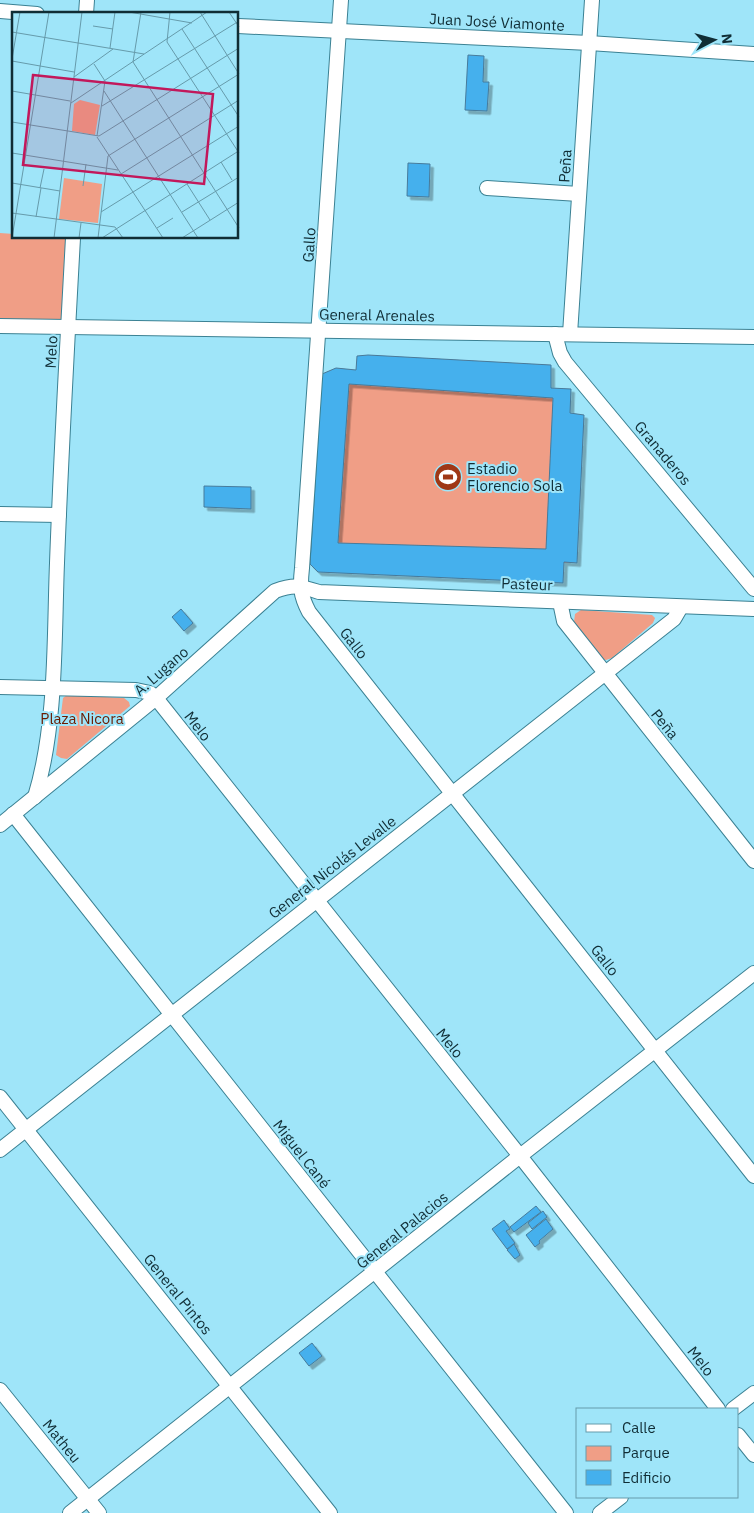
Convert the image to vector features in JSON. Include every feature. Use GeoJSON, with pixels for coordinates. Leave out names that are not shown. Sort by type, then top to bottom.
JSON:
{"type":"FeatureCollection","features":[{"type":"Feature","properties":{"kind":"street","name":"Gallo"},"geometry":{"type":"LineString","coordinates":[[341,0],[300,586],[304,602],[309,612],[754,1176]]}},
{"type":"Feature","properties":{"kind":"street","name":"Peña"},"geometry":{"type":"LineString","coordinates":[[570,334],[592,0]]}},
{"type":"Feature","properties":{"kind":"street","name":"Juan José Viamonte"},"geometry":{"type":"LineString","coordinates":[[239,26],[589,43],[754,54]]}},
{"type":"Feature","properties":{"kind":"street"},"geometry":{"type":"LineString","coordinates":[[487,188],[579,194]]}},
{"type":"Feature","properties":{"kind":"street","name":"Melo"},"geometry":{"type":"LineString","coordinates":[[36,797],[46,755],[52,688],[73,239]]}},
{"type":"Feature","properties":{"kind":"street","name":"General Arenales"},"geometry":{"type":"LineString","coordinates":[[0,326],[754,337]]}},
{"type":"Feature","properties":{"kind":"street","name":"Granaderos"},"geometry":{"type":"LineString","coordinates":[[555,334],[560,353],[565,362],[754,588]]}},
{"type":"Feature","properties":{"kind":"street"},"geometry":{"type":"LineString","coordinates":[[0,514],[59,515]]}},
{"type":"Feature","properties":{"kind":"street","name":"Pasteur"},"geometry":{"type":"LineString","coordinates":[[300,586],[319,592],[754,609]]}},
{"type":"Feature","properties":{"kind":"street","name":"A. Lugano"},"geometry":{"type":"LineString","coordinates":[[0,825],[156,698],[276,591],[287,587],[300,586]]}},
{"type":"Feature","properties":{"kind":"street","name":"Peña"},"geometry":{"type":"LineString","coordinates":[[560,602],[564,621],[604,674],[754,861]]}},
{"type":"Feature","properties":{"kind":"street","name":"General Nicolás Levalle"},"geometry":{"type":"LineString","coordinates":[[0,1150],[674,619],[681,607]]}},
{"type":"Feature","properties":{"kind":"street"},"geometry":{"type":"LineString","coordinates":[[0,687],[136,690],[150,693],[156,698]]}},
{"type":"Feature","properties":{"kind":"street","name":"Melo"},"geometry":{"type":"LineString","coordinates":[[156,698],[520,1156],[717,1408]]}},
{"type":"Feature","properties":{"kind":"street","name":"Miguel Cané"},"geometry":{"type":"LineString","coordinates":[[13,814],[566,1513]]}},
{"type":"Feature","properties":{"kind":"street","name":"General Palacios"},"geometry":{"type":"LineString","coordinates":[[70,1513],[754,973]]}},
{"type":"Feature","properties":{"kind":"street","name":"General Pintos"},"geometry":{"type":"LineString","coordinates":[[0,1097],[330,1513]]}},
{"type":"Feature","properties":{"kind":"street","name":"Matheu"},"geometry":{"type":"LineString","coordinates":[[0,1390],[99,1513]]}},
{"type":"Feature","properties":{"kind":"street"},"geometry":{"type":"LineString","coordinates":[[734,1408],[754,1393]]}},
{"type":"Feature","properties":{"kind":"street"},"geometry":{"type":"LineString","coordinates":[[739,1436],[754,1456]]}},
{"type":"Feature","properties":{"kind":"street"},"geometry":{"type":"LineString","coordinates":[[600,1513],[620,1498]]}},
{"type":"Feature","properties":{"kind":"green space"},"geometry":{"type":"Polygon","coordinates":[[[0,233],[12,234],[12,239],[71,239],[66,322],[0,321],[0,233]]]}},
{"type":"Feature","properties":{"kind":"green space","name":"Estadio Florencio Sola"},"geometry":{"type":"Polygon","coordinates":[[[368,355],[551,365],[551,388],[571,389],[570,413],[584,415],[577,563],[310,564],[322,374],[336,368],[356,370],[357,356],[368,355]]]}},
{"type":"Feature","properties":{"kind":"green space"},"geometry":{"type":"Polygon","coordinates":[[[581,610],[652,615],[655,618],[653,623],[612,658],[606,660],[599,658],[574,622],[575,614],[581,610]]]}},
{"type":"Feature","properties":{"kind":"green space","name":"Plaza Nicora"},"geometry":{"type":"Polygon","coordinates":[[[67,695],[124,698],[129,702],[130,706],[67,759],[56,755],[63,698],[67,695]]]}},
{"type":"Feature","properties":{"kind":"building"},"geometry":{"type":"Polygon","coordinates":[[[468,55],[484,56],[483,82],[489,82],[487,111],[465,110],[468,55]]]}},
{"type":"Feature","properties":{"kind":"building"},"geometry":{"type":"Polygon","coordinates":[[[408,163],[430,164],[429,197],[407,196],[408,163]]]}},
{"type":"Feature","properties":{"kind":"building"},"geometry":{"type":"Polygon","coordinates":[[[368,355],[551,365],[551,388],[571,389],[570,413],[584,415],[577,563],[564,562],[563,583],[318,572],[310,564],[322,374],[336,368],[356,370],[357,356],[368,355]],[[349,384],[338,543],[546,549],[553,398],[349,384]]]}},
{"type":"Feature","properties":{"kind":"building"},"geometry":{"type":"Polygon","coordinates":[[[204,486],[251,487],[251,509],[204,507],[204,486]]]}},
{"type":"Feature","properties":{"kind":"building"},"geometry":{"type":"Polygon","coordinates":[[[181,609],[193,623],[184,631],[172,617],[181,609]]]}},
{"type":"Feature","properties":{"kind":"building"},"geometry":{"type":"Polygon","coordinates":[[[536,1206],[541,1212],[514,1232],[510,1227],[536,1206]]]}},
{"type":"Feature","properties":{"kind":"building"},"geometry":{"type":"Polygon","coordinates":[[[543,1211],[547,1217],[532,1229],[528,1223],[543,1211]]]}},
{"type":"Feature","properties":{"kind":"building"},"geometry":{"type":"Polygon","coordinates":[[[546,1219],[553,1229],[535,1247],[526,1235],[546,1219]]]}},
{"type":"Feature","properties":{"kind":"building"},"geometry":{"type":"Polygon","coordinates":[[[504,1220],[510,1229],[506,1231],[515,1243],[507,1249],[492,1229],[504,1220]]]}},
{"type":"Feature","properties":{"kind":"building"},"geometry":{"type":"Polygon","coordinates":[[[514,1244],[520,1255],[515,1259],[507,1250],[514,1244]]]}},
{"type":"Feature","properties":{"kind":"building"},"geometry":{"type":"Polygon","coordinates":[[[312,1343],[322,1356],[309,1366],[299,1353],[312,1343]]]}},
{"type":"Feature","properties":{"kind":"place","name":"Estadio Florencio Sola"},"geometry":{"type":"Point","coordinates":[448,477]}}]}
